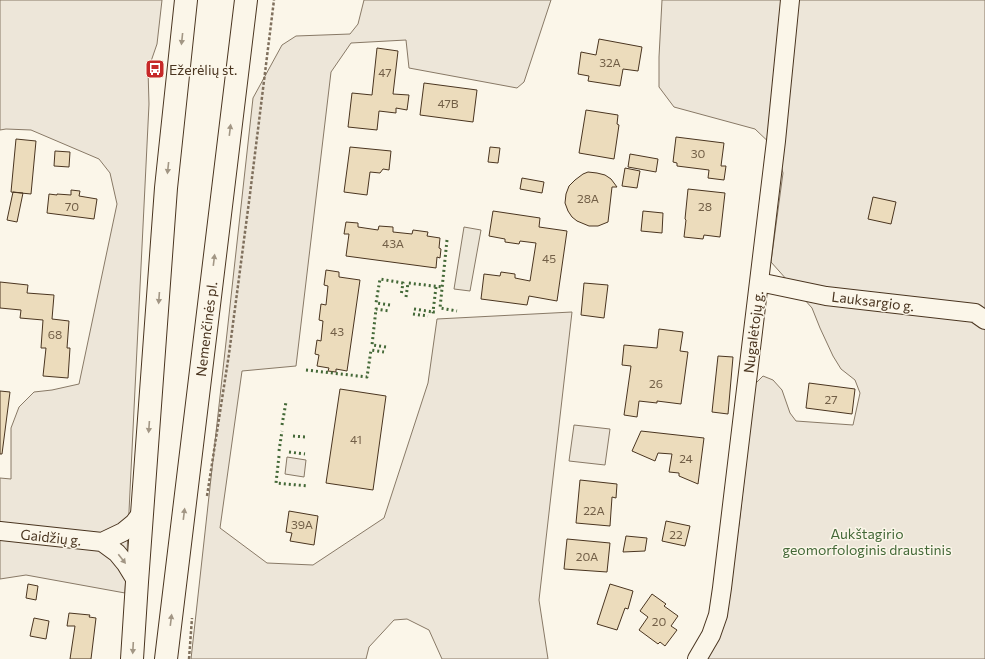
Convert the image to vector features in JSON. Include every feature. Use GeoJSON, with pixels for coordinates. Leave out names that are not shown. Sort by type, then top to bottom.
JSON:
{"type":"FeatureCollection","features":[{"type":"Feature","properties":{"kind":"main road"},"geometry":{"type":"LineString","coordinates":[[132,659],[166,188],[186,0]]}},
{"type":"Feature","properties":{"kind":"main road","name":"Nemenčinės pl."},"geometry":{"type":"LineString","coordinates":[[166,659],[246,0]]}},
{"type":"Feature","properties":{"kind":"street","name":"Nugalėtojų g."},"geometry":{"type":"LineString","coordinates":[[697,659],[711,635],[718,615],[722,588],[759,282],[790,0]]}},
{"type":"Feature","properties":{"kind":"street","name":"Lauksargio g."},"geometry":{"type":"LineString","coordinates":[[759,282],[826,296],[976,314],[985,320]]}},
{"type":"Feature","properties":{"kind":"street"},"geometry":{"type":"LineString","coordinates":[[137,582],[117,553],[102,542],[123,532],[134,523],[143,511]]}},
{"type":"Feature","properties":{"kind":"street","name":"Gaidžių g."},"geometry":{"type":"LineString","coordinates":[[0,531],[102,542]]}},
{"type":"Feature","properties":{"kind":"path"},"geometry":{"type":"LineString","coordinates":[[206,503],[229,354],[274,0]]}},
{"type":"Feature","properties":{"kind":"path"},"geometry":{"type":"LineString","coordinates":[[189,659],[192,612]]}},
{"type":"Feature","properties":{"kind":"green space"},"geometry":{"type":"Polygon","coordinates":[[[0,0],[162,0],[157,44],[148,70],[149,104],[125,593],[26,575],[0,579],[0,478],[11,479],[11,428],[19,407],[34,392],[79,384],[117,204],[110,173],[99,159],[31,130],[0,130],[0,0]]]}},
{"type":"Feature","properties":{"kind":"green space"},"geometry":{"type":"Polygon","coordinates":[[[364,0],[551,0],[524,82],[517,88],[409,68],[406,40],[351,43],[331,72],[296,366],[242,371],[220,528],[267,563],[313,565],[384,518],[428,383],[437,319],[572,312],[539,600],[548,659],[442,659],[429,630],[407,619],[394,620],[369,647],[366,659],[191,659],[253,98],[282,45],[296,36],[350,34],[358,24],[364,0]]]}},
{"type":"Feature","properties":{"kind":"green space","name":"Aukštagirio geomorfologinis draustinis"},"geometry":{"type":"Polygon","coordinates":[[[662,0],[985,0],[985,659],[707,659],[723,623],[739,524],[755,384],[763,376],[773,380],[782,390],[790,413],[796,421],[853,425],[860,393],[855,380],[841,369],[833,356],[812,308],[771,262],[783,173],[776,149],[755,129],[674,107],[659,87],[662,0]]]}},
{"type":"Feature","properties":{"kind":"green space"},"geometry":{"type":"Polygon","coordinates":[[[574,425],[610,429],[605,465],[569,461],[574,425]]]}},
{"type":"Feature","properties":{"kind":"green space"},"geometry":{"type":"Polygon","coordinates":[[[287,457],[306,460],[304,477],[285,474],[287,457]]]}},
{"type":"Feature","properties":{"kind":"shaded area"},"geometry":{"type":"Polygon","coordinates":[[[464,227],[481,230],[470,291],[454,289],[464,227]]]}},
{"type":"Feature","properties":{"kind":"building"},"geometry":{"type":"Polygon","coordinates":[[[599,39],[642,47],[638,71],[623,69],[620,86],[588,81],[589,76],[578,74],[581,52],[596,55],[599,39]]]}},
{"type":"Feature","properties":{"kind":"building"},"geometry":{"type":"Polygon","coordinates":[[[377,48],[398,51],[393,94],[409,95],[407,110],[396,108],[396,113],[379,111],[377,130],[348,127],[352,93],[372,95],[377,48]]]}},
{"type":"Feature","properties":{"kind":"building"},"geometry":{"type":"Polygon","coordinates":[[[424,83],[477,90],[473,122],[420,115],[424,83]]]}},
{"type":"Feature","properties":{"kind":"building"},"geometry":{"type":"Polygon","coordinates":[[[586,110],[618,115],[617,124],[619,125],[614,159],[579,153],[586,110]]]}},
{"type":"Feature","properties":{"kind":"building"},"geometry":{"type":"Polygon","coordinates":[[[676,137],[724,143],[721,166],[726,166],[724,180],[708,178],[709,170],[677,166],[677,163],[673,162],[676,137]]]}},
{"type":"Feature","properties":{"kind":"building"},"geometry":{"type":"Polygon","coordinates":[[[16,139],[36,141],[31,194],[11,192],[16,139]]]}},
{"type":"Feature","properties":{"kind":"building"},"geometry":{"type":"Polygon","coordinates":[[[350,147],[391,151],[389,170],[383,169],[380,173],[370,172],[367,195],[344,192],[350,147]]]}},
{"type":"Feature","properties":{"kind":"building"},"geometry":{"type":"Polygon","coordinates":[[[490,147],[500,148],[498,163],[488,162],[490,147]]]}},
{"type":"Feature","properties":{"kind":"building"},"geometry":{"type":"Polygon","coordinates":[[[55,151],[70,152],[69,167],[54,166],[55,151]]]}},
{"type":"Feature","properties":{"kind":"building"},"geometry":{"type":"Polygon","coordinates":[[[630,154],[658,159],[656,172],[628,167],[630,154]]]}},
{"type":"Feature","properties":{"kind":"building"},"geometry":{"type":"Polygon","coordinates":[[[625,168],[640,171],[637,188],[622,186],[625,168]]]}},
{"type":"Feature","properties":{"kind":"building"},"geometry":{"type":"Polygon","coordinates":[[[588,172],[605,175],[611,179],[617,187],[612,187],[608,222],[598,226],[589,226],[577,221],[568,211],[565,203],[569,186],[583,174],[588,172]]]}},
{"type":"Feature","properties":{"kind":"building"},"geometry":{"type":"Polygon","coordinates":[[[522,178],[544,182],[542,193],[520,189],[522,178]]]}},
{"type":"Feature","properties":{"kind":"building"},"geometry":{"type":"Polygon","coordinates":[[[688,189],[725,193],[720,237],[704,235],[703,239],[684,237],[688,189]]]}},
{"type":"Feature","properties":{"kind":"building"},"geometry":{"type":"Polygon","coordinates":[[[71,190],[80,191],[79,196],[97,199],[94,219],[47,213],[49,194],[71,195],[71,190]]]}},
{"type":"Feature","properties":{"kind":"building"},"geometry":{"type":"Polygon","coordinates":[[[13,192],[23,193],[17,222],[7,220],[13,192]]]}},
{"type":"Feature","properties":{"kind":"building"},"geometry":{"type":"Polygon","coordinates":[[[873,197],[896,202],[891,224],[868,219],[873,197]]]}},
{"type":"Feature","properties":{"kind":"building"},"geometry":{"type":"Polygon","coordinates":[[[493,211],[540,218],[539,227],[567,231],[557,301],[529,296],[527,305],[481,299],[484,274],[500,276],[501,272],[515,274],[515,278],[530,281],[536,243],[520,241],[519,244],[505,242],[505,239],[489,236],[493,211]]]}},
{"type":"Feature","properties":{"kind":"building"},"geometry":{"type":"Polygon","coordinates":[[[643,211],[663,213],[662,233],[641,231],[643,211]]]}},
{"type":"Feature","properties":{"kind":"building"},"geometry":{"type":"Polygon","coordinates":[[[346,222],[358,223],[358,227],[378,230],[379,226],[393,227],[393,232],[412,234],[413,230],[428,232],[427,236],[440,238],[440,258],[437,257],[436,268],[346,256],[349,234],[344,234],[346,222]]]}},
{"type":"Feature","properties":{"kind":"building"},"geometry":{"type":"Polygon","coordinates":[[[326,270],[339,272],[339,277],[360,280],[347,371],[336,369],[336,372],[328,371],[329,368],[317,366],[319,355],[315,354],[317,340],[321,341],[323,321],[319,320],[321,304],[326,305],[328,286],[324,285],[326,270]]]}},
{"type":"Feature","properties":{"kind":"building"},"geometry":{"type":"Polygon","coordinates":[[[0,282],[28,285],[27,293],[54,295],[52,319],[69,321],[67,348],[70,348],[68,378],[43,376],[46,348],[41,348],[43,320],[20,318],[21,310],[0,308],[0,282]]]}},
{"type":"Feature","properties":{"kind":"building"},"geometry":{"type":"Polygon","coordinates":[[[584,283],[608,285],[604,318],[581,315],[584,283]]]}},
{"type":"Feature","properties":{"kind":"building"},"geometry":{"type":"Polygon","coordinates":[[[659,329],[683,332],[680,351],[688,352],[681,404],[657,401],[657,403],[639,401],[637,417],[624,415],[631,366],[622,365],[624,345],[657,348],[659,329]]]}},
{"type":"Feature","properties":{"kind":"building"},"geometry":{"type":"Polygon","coordinates":[[[718,356],[733,357],[728,414],[712,412],[718,356]]]}},
{"type":"Feature","properties":{"kind":"building"},"geometry":{"type":"Polygon","coordinates":[[[809,383],[855,389],[852,414],[806,408],[809,383]]]}},
{"type":"Feature","properties":{"kind":"building"},"geometry":{"type":"Polygon","coordinates":[[[340,389],[386,396],[373,490],[326,483],[340,389]]]}},
{"type":"Feature","properties":{"kind":"building"},"geometry":{"type":"Polygon","coordinates":[[[0,391],[10,392],[2,454],[0,454],[0,391]]]}},
{"type":"Feature","properties":{"kind":"building"},"geometry":{"type":"Polygon","coordinates":[[[641,431],[704,438],[698,484],[679,476],[679,473],[669,472],[672,454],[658,453],[655,461],[632,451],[641,431]]]}},
{"type":"Feature","properties":{"kind":"building"},"geometry":{"type":"Polygon","coordinates":[[[580,480],[617,484],[616,498],[612,497],[610,526],[576,523],[580,480]]]}},
{"type":"Feature","properties":{"kind":"building"},"geometry":{"type":"Polygon","coordinates":[[[289,511],[318,516],[314,545],[290,541],[292,533],[286,532],[289,511]]]}},
{"type":"Feature","properties":{"kind":"building"},"geometry":{"type":"Polygon","coordinates":[[[666,521],[690,526],[685,546],[662,541],[666,521]]]}},
{"type":"Feature","properties":{"kind":"building"},"geometry":{"type":"Polygon","coordinates":[[[626,536],[647,538],[645,551],[623,552],[626,536]]]}},
{"type":"Feature","properties":{"kind":"building"},"geometry":{"type":"Polygon","coordinates":[[[567,539],[610,543],[607,572],[564,569],[567,539]]]}},
{"type":"Feature","properties":{"kind":"building"},"geometry":{"type":"Polygon","coordinates":[[[28,584],[38,586],[36,600],[26,598],[28,584]]]}},
{"type":"Feature","properties":{"kind":"building"},"geometry":{"type":"Polygon","coordinates":[[[610,584],[633,591],[628,609],[625,608],[617,630],[597,624],[610,584]]]}},
{"type":"Feature","properties":{"kind":"building"},"geometry":{"type":"Polygon","coordinates":[[[652,594],[666,604],[664,606],[678,616],[671,626],[677,630],[665,646],[660,642],[658,644],[639,630],[648,617],[640,611],[652,594]]]}},
{"type":"Feature","properties":{"kind":"building"},"geometry":{"type":"Polygon","coordinates":[[[69,613],[90,615],[89,617],[96,618],[91,659],[70,659],[75,626],[67,626],[69,613]]]}},
{"type":"Feature","properties":{"kind":"building"},"geometry":{"type":"Polygon","coordinates":[[[34,618],[49,621],[46,639],[30,636],[34,618]]]}},
{"type":"Feature","properties":{"kind":"hedge"},"geometry":{"type":"LineString","coordinates":[[447,240],[440,308],[457,311]]}},
{"type":"Feature","properties":{"kind":"hedge"},"geometry":{"type":"LineString","coordinates":[[390,305],[376,303],[380,279],[403,283],[401,296]]}},
{"type":"Feature","properties":{"kind":"hedge"},"geometry":{"type":"LineString","coordinates":[[406,297],[408,283],[442,287]]}},
{"type":"Feature","properties":{"kind":"hedge"},"geometry":{"type":"LineString","coordinates":[[436,287],[433,312],[437,312]]}},
{"type":"Feature","properties":{"kind":"hedge"},"geometry":{"type":"LineString","coordinates":[[386,347],[372,345],[376,309],[390,311]]}},
{"type":"Feature","properties":{"kind":"hedge"},"geometry":{"type":"LineString","coordinates":[[414,309],[433,312]]}},
{"type":"Feature","properties":{"kind":"hedge"},"geometry":{"type":"LineString","coordinates":[[413,314],[428,316]]}},
{"type":"Feature","properties":{"kind":"hedge"},"geometry":{"type":"LineString","coordinates":[[306,370],[367,377],[371,350],[384,352]]}},
{"type":"Feature","properties":{"kind":"hedge"},"geometry":{"type":"LineString","coordinates":[[282,425],[286,402]]}},
{"type":"Feature","properties":{"kind":"hedge"},"geometry":{"type":"LineString","coordinates":[[279,451],[282,431]]}},
{"type":"Feature","properties":{"kind":"hedge"},"geometry":{"type":"LineString","coordinates":[[293,436],[306,437]]}},
{"type":"Feature","properties":{"kind":"hedge"},"geometry":{"type":"LineString","coordinates":[[289,452],[305,454]]}},
{"type":"Feature","properties":{"kind":"hedge"},"geometry":{"type":"LineString","coordinates":[[279,456],[276,483],[308,486]]}},
{"type":"Feature","properties":{"kind":"place","name":"Ežerėlių st."},"geometry":{"type":"Point","coordinates":[155,69]}}]}
